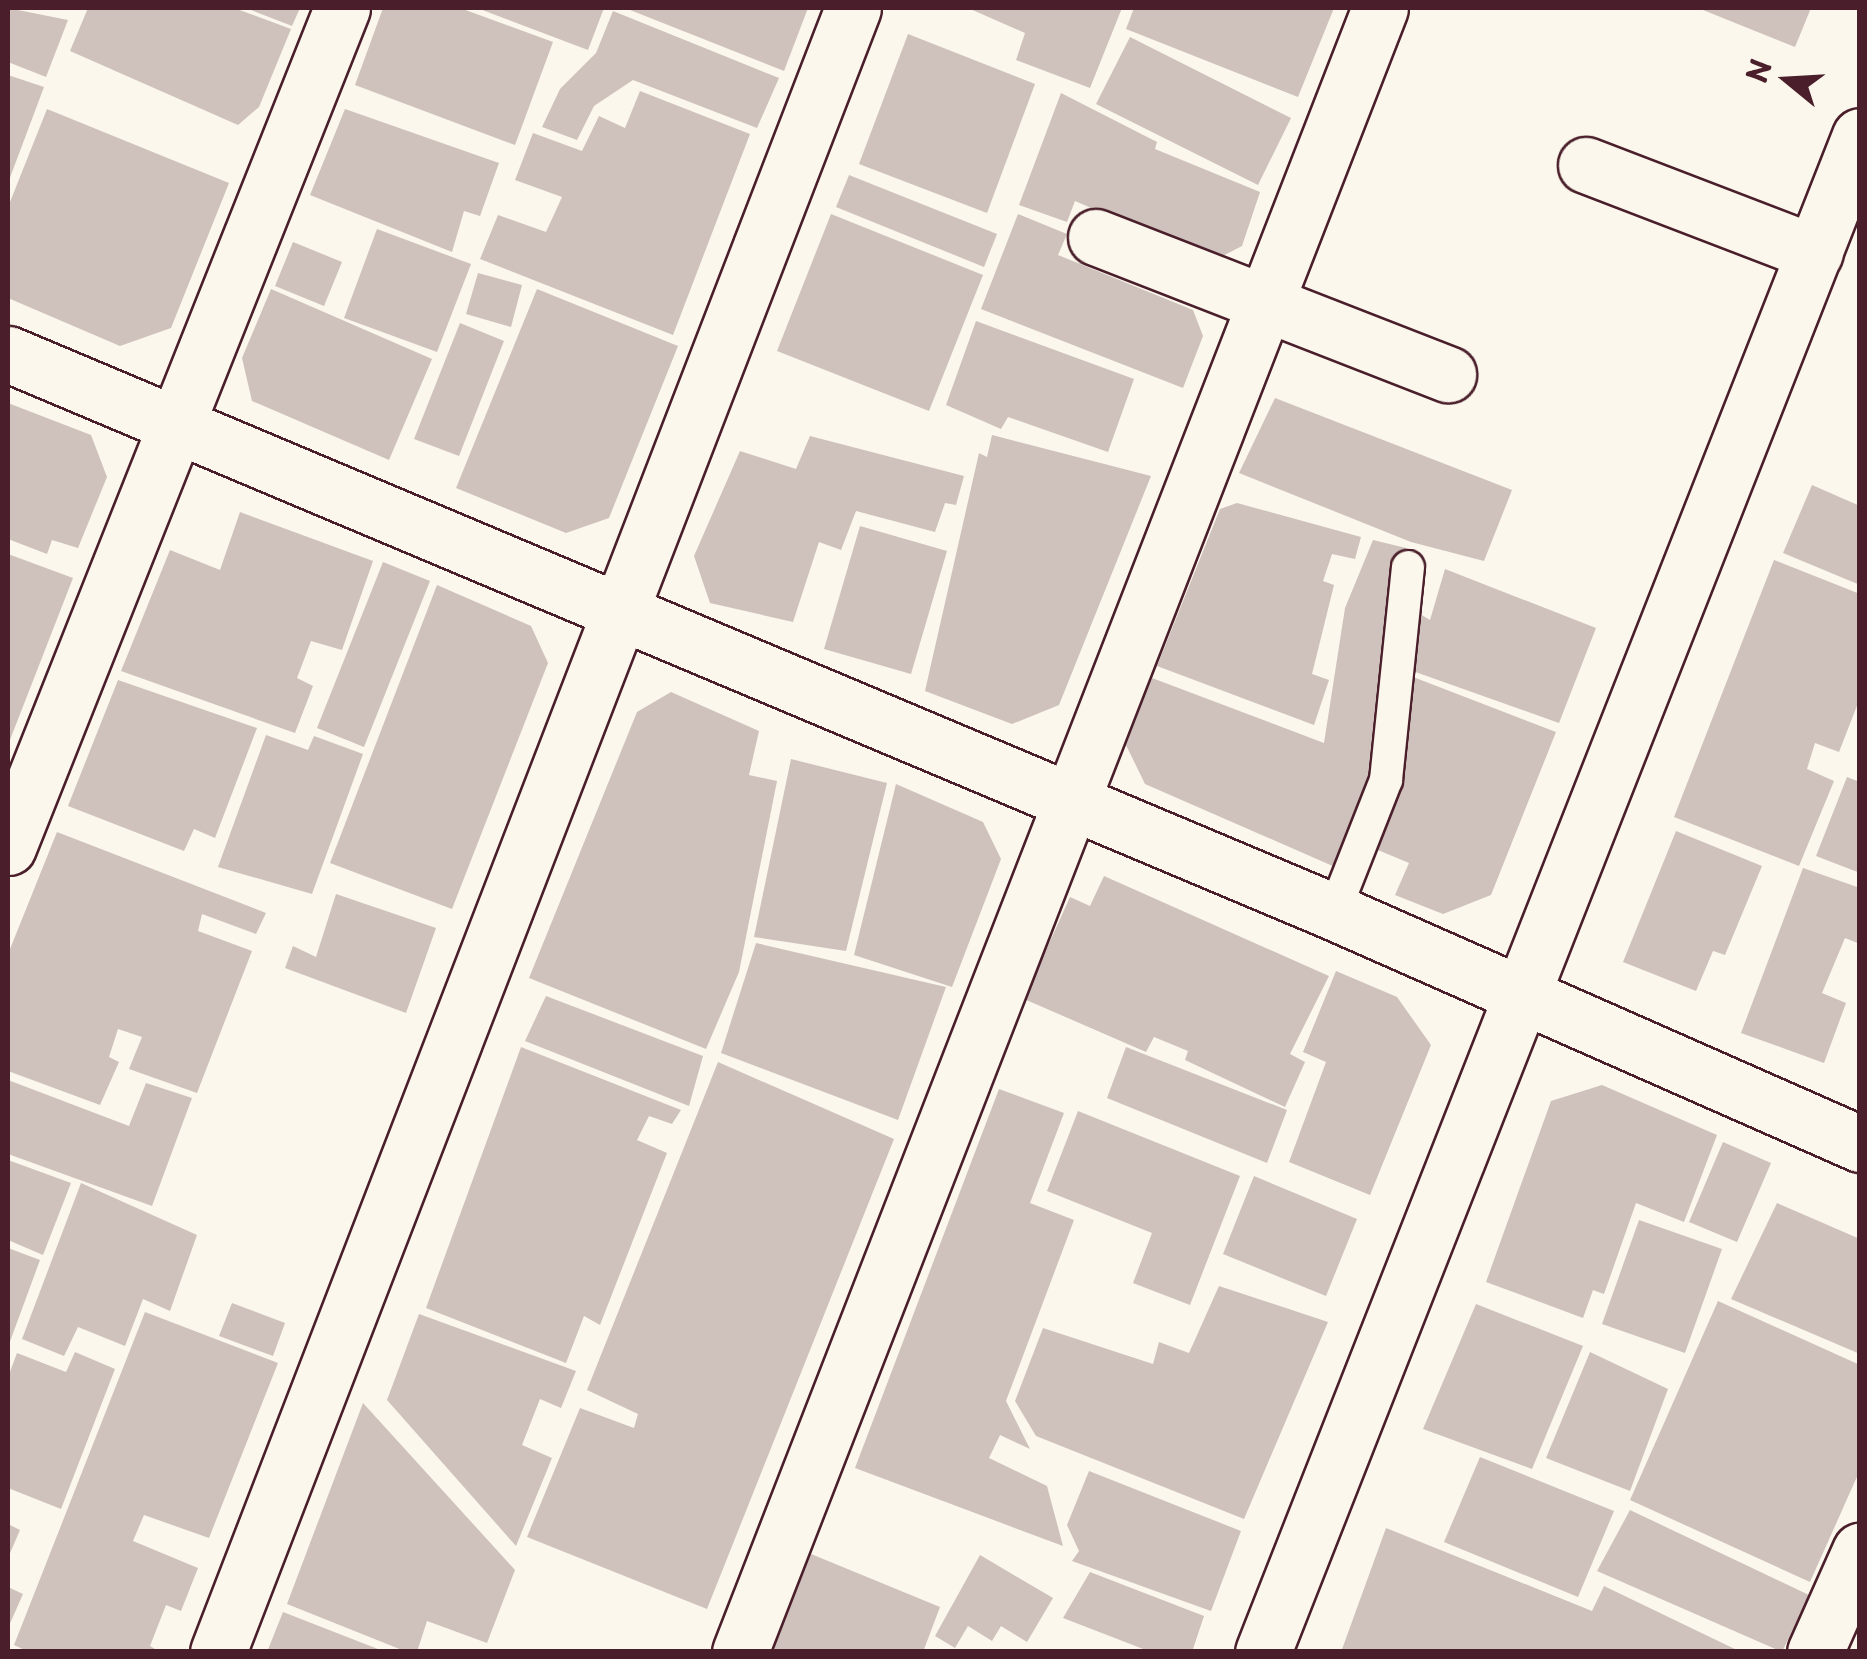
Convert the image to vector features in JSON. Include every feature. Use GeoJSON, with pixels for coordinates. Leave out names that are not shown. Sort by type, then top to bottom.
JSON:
{"type":"FeatureCollection","features":[{"type":"Feature","properties":{"kind":"street"},"geometry":{"type":"LineString","coordinates":[[8,847],[172,424],[342,8]]}},
{"type":"Feature","properties":{"kind":"street"},"geometry":{"type":"LineString","coordinates":[[218,1652],[853,8]]}},
{"type":"Feature","properties":{"kind":"street"},"geometry":{"type":"LineString","coordinates":[[740,1652],[1065,802],[1266,304],[1380,8]]}},
{"type":"Feature","properties":{"kind":"street"},"geometry":{"type":"LineString","coordinates":[[1263,1652],[1516,994],[1860,136]]}},
{"type":"Feature","properties":{"kind":"street"},"geometry":{"type":"LineString","coordinates":[[1586,165],[1815,253]]}},
{"type":"Feature","properties":{"kind":"street"},"geometry":{"type":"LineString","coordinates":[[1096,237],[1448,374]]}},
{"type":"Feature","properties":{"kind":"street"},"geometry":{"type":"LineString","coordinates":[[8,354],[617,616],[1334,912],[1860,1144]]}},
{"type":"Feature","properties":{"kind":"street"},"geometry":{"type":"LineString","coordinates":[[1816,1652],[1860,1551]]}},
{"type":"Feature","properties":{"kind":"lane"},"geometry":{"type":"LineString","coordinates":[[1334,912],[1386,780],[1408,567]]}},
{"type":"Feature","properties":{"kind":"building"},"geometry":{"type":"Polygon","coordinates":[[[8,8],[68,20],[46,77],[8,62],[8,8]]]}},
{"type":"Feature","properties":{"kind":"building"},"geometry":{"type":"Polygon","coordinates":[[[88,8],[234,8],[291,29],[259,107],[238,125],[70,51],[88,8]]]}},
{"type":"Feature","properties":{"kind":"building"},"geometry":{"type":"Polygon","coordinates":[[[246,8],[300,8],[292,26],[246,8]]]}},
{"type":"Feature","properties":{"kind":"building"},"geometry":{"type":"Polygon","coordinates":[[[383,8],[460,8],[553,42],[515,145],[355,85],[383,8]]]}},
{"type":"Feature","properties":{"kind":"building"},"geometry":{"type":"Polygon","coordinates":[[[477,8],[604,8],[588,50],[477,8]]]}},
{"type":"Feature","properties":{"kind":"building"},"geometry":{"type":"Polygon","coordinates":[[[625,8],[808,8],[784,71],[625,8]]]}},
{"type":"Feature","properties":{"kind":"building"},"geometry":{"type":"Polygon","coordinates":[[[968,8],[1122,8],[1090,88],[1016,60],[1025,33],[968,8]]]}},
{"type":"Feature","properties":{"kind":"building"},"geometry":{"type":"Polygon","coordinates":[[[1134,8],[1334,8],[1298,97],[1126,29],[1134,8]]]}},
{"type":"Feature","properties":{"kind":"building"},"geometry":{"type":"Polygon","coordinates":[[[1698,8],[1811,8],[1795,47],[1698,8]]]}},
{"type":"Feature","properties":{"kind":"building"},"geometry":{"type":"Polygon","coordinates":[[[613,11],[779,78],[757,128],[633,80],[594,106],[577,140],[542,127],[560,89],[596,53],[613,11]]]}},
{"type":"Feature","properties":{"kind":"building"},"geometry":{"type":"Polygon","coordinates":[[[908,34],[1035,84],[987,213],[859,164],[908,34]]]}},
{"type":"Feature","properties":{"kind":"building"},"geometry":{"type":"Polygon","coordinates":[[[1130,37],[1291,118],[1258,185],[1096,104],[1130,37]]]}},
{"type":"Feature","properties":{"kind":"building"},"geometry":{"type":"Polygon","coordinates":[[[8,75],[44,87],[8,183],[8,75]]]}},
{"type":"Feature","properties":{"kind":"building"},"geometry":{"type":"Polygon","coordinates":[[[640,91],[750,134],[673,335],[480,259],[498,215],[546,232],[562,197],[515,180],[533,133],[582,151],[599,116],[625,128],[640,91]]]}},
{"type":"Feature","properties":{"kind":"building"},"geometry":{"type":"Polygon","coordinates":[[[1061,93],[1157,142],[1155,149],[1260,192],[1242,246],[1213,261],[1075,201],[1067,222],[1019,205],[1061,93]]]}},
{"type":"Feature","properties":{"kind":"building"},"geometry":{"type":"Polygon","coordinates":[[[47,109],[229,183],[171,328],[120,346],[8,298],[8,207],[47,109]]]}},
{"type":"Feature","properties":{"kind":"building"},"geometry":{"type":"Polygon","coordinates":[[[345,109],[499,163],[480,216],[464,211],[452,252],[310,195],[345,109]]]}},
{"type":"Feature","properties":{"kind":"building"},"geometry":{"type":"Polygon","coordinates":[[[849,175],[997,234],[984,267],[836,207],[849,175]]]}},
{"type":"Feature","properties":{"kind":"building"},"geometry":{"type":"Polygon","coordinates":[[[831,214],[983,275],[929,411],[777,351],[831,214]]]}},
{"type":"Feature","properties":{"kind":"building"},"geometry":{"type":"Polygon","coordinates":[[[1018,214],[1067,234],[1058,255],[1193,310],[1203,336],[1183,388],[981,309],[1018,214]]]}},
{"type":"Feature","properties":{"kind":"building"},"geometry":{"type":"Polygon","coordinates":[[[377,229],[471,264],[437,352],[344,318],[377,229]]]}},
{"type":"Feature","properties":{"kind":"building"},"geometry":{"type":"Polygon","coordinates":[[[293,242],[342,262],[324,306],[275,286],[293,242]]]}},
{"type":"Feature","properties":{"kind":"building"},"geometry":{"type":"Polygon","coordinates":[[[478,273],[522,285],[511,327],[466,314],[478,273]]]}},
{"type":"Feature","properties":{"kind":"building"},"geometry":{"type":"Polygon","coordinates":[[[271,289],[432,359],[389,460],[252,401],[242,358],[271,289]]]}},
{"type":"Feature","properties":{"kind":"building"},"geometry":{"type":"Polygon","coordinates":[[[537,289],[678,346],[609,518],[566,533],[456,488],[537,289]]]}},
{"type":"Feature","properties":{"kind":"building"},"geometry":{"type":"Polygon","coordinates":[[[976,321],[1134,379],[1108,452],[1008,417],[1001,429],[946,405],[976,321]]]}},
{"type":"Feature","properties":{"kind":"building"},"geometry":{"type":"Polygon","coordinates":[[[460,323],[504,341],[459,456],[414,439],[460,323]]]}},
{"type":"Feature","properties":{"kind":"building"},"geometry":{"type":"Polygon","coordinates":[[[1275,398],[1512,490],[1484,561],[1411,542],[1239,473],[1275,398]]]}},
{"type":"Feature","properties":{"kind":"building"},"geometry":{"type":"Polygon","coordinates":[[[8,403],[91,435],[107,477],[78,548],[52,540],[47,554],[8,539],[8,403]]]}},
{"type":"Feature","properties":{"kind":"building"},"geometry":{"type":"Polygon","coordinates":[[[992,435],[1151,476],[1059,705],[1012,724],[925,691],[979,453],[987,457],[992,435]]]}},
{"type":"Feature","properties":{"kind":"building"},"geometry":{"type":"Polygon","coordinates":[[[810,436],[964,476],[956,505],[945,503],[935,532],[856,511],[841,550],[819,542],[793,622],[710,603],[694,556],[740,451],[796,469],[810,436]]]}},
{"type":"Feature","properties":{"kind":"building"},"geometry":{"type":"Polygon","coordinates":[[[1812,485],[1860,506],[1860,585],[1783,553],[1812,485]]]}},
{"type":"Feature","properties":{"kind":"building"},"geometry":{"type":"Polygon","coordinates":[[[1237,503],[1361,537],[1355,559],[1332,554],[1323,581],[1334,585],[1312,674],[1329,680],[1314,725],[1157,666],[1220,509],[1237,503]]]}},
{"type":"Feature","properties":{"kind":"building"},"geometry":{"type":"Polygon","coordinates":[[[240,512],[373,561],[342,650],[311,641],[297,678],[313,686],[295,733],[121,671],[170,550],[220,570],[240,512]]]}},
{"type":"Feature","properties":{"kind":"building"},"geometry":{"type":"Polygon","coordinates":[[[860,526],[947,551],[911,674],[824,649],[860,526]]]}},
{"type":"Feature","properties":{"kind":"building"},"geometry":{"type":"Polygon","coordinates":[[[1373,540],[1406,548],[1371,778],[1335,867],[1145,784],[1126,745],[1152,678],[1324,743],[1345,608],[1373,540]]]}},
{"type":"Feature","properties":{"kind":"building"},"geometry":{"type":"Polygon","coordinates":[[[8,554],[73,578],[8,745],[8,554]]]}},
{"type":"Feature","properties":{"kind":"building"},"geometry":{"type":"Polygon","coordinates":[[[1774,560],[1860,594],[1860,698],[1839,752],[1815,743],[1807,769],[1834,781],[1799,866],[1674,817],[1774,560]]]}},
{"type":"Feature","properties":{"kind":"building"},"geometry":{"type":"Polygon","coordinates":[[[383,562],[430,581],[364,747],[317,728],[383,562]]]}},
{"type":"Feature","properties":{"kind":"building"},"geometry":{"type":"Polygon","coordinates":[[[1445,569],[1596,628],[1559,723],[1407,669],[1415,611],[1430,620],[1445,569]]]}},
{"type":"Feature","properties":{"kind":"building"},"geometry":{"type":"Polygon","coordinates":[[[437,585],[531,626],[548,663],[452,909],[330,863],[437,585]]]}},
{"type":"Feature","properties":{"kind":"building"},"geometry":{"type":"Polygon","coordinates":[[[1408,675],[1556,732],[1491,895],[1443,914],[1395,895],[1409,863],[1373,848],[1408,675]]]}},
{"type":"Feature","properties":{"kind":"building"},"geometry":{"type":"Polygon","coordinates":[[[118,680],[257,728],[215,838],[194,829],[184,851],[68,806],[118,680]]]}},
{"type":"Feature","properties":{"kind":"building"},"geometry":{"type":"Polygon","coordinates":[[[671,692],[759,731],[749,775],[777,781],[739,972],[706,1049],[529,978],[637,712],[671,692]]]}},
{"type":"Feature","properties":{"kind":"building"},"geometry":{"type":"Polygon","coordinates":[[[266,735],[308,750],[314,736],[363,754],[312,894],[218,867],[266,735]]]}},
{"type":"Feature","properties":{"kind":"building"},"geometry":{"type":"Polygon","coordinates":[[[791,759],[887,783],[846,951],[754,937],[791,759]]]}},
{"type":"Feature","properties":{"kind":"building"},"geometry":{"type":"Polygon","coordinates":[[[1847,777],[1860,782],[1860,873],[1816,856],[1847,777]]]}},
{"type":"Feature","properties":{"kind":"building"},"geometry":{"type":"Polygon","coordinates":[[[896,784],[983,822],[1001,859],[952,987],[854,955],[896,784]]]}},
{"type":"Feature","properties":{"kind":"building"},"geometry":{"type":"Polygon","coordinates":[[[1676,831],[1762,866],[1725,955],[1713,951],[1696,991],[1623,962],[1676,831]]]}},
{"type":"Feature","properties":{"kind":"building"},"geometry":{"type":"Polygon","coordinates":[[[57,832],[266,913],[256,934],[202,914],[198,931],[252,951],[197,1093],[129,1069],[142,1037],[118,1029],[109,1057],[119,1062],[100,1105],[8,1071],[8,954],[57,832]]]}},
{"type":"Feature","properties":{"kind":"building"},"geometry":{"type":"Polygon","coordinates":[[[1803,868],[1860,888],[1860,944],[1845,938],[1822,993],[1846,1003],[1824,1063],[1741,1033],[1803,868]]]}},
{"type":"Feature","properties":{"kind":"building"},"geometry":{"type":"Polygon","coordinates":[[[1104,876],[1329,976],[1290,1054],[1305,1062],[1285,1107],[1185,1060],[1188,1051],[1154,1037],[1146,1052],[1024,999],[1070,897],[1090,906],[1104,876]]]}},
{"type":"Feature","properties":{"kind":"building"},"geometry":{"type":"Polygon","coordinates":[[[336,894],[436,928],[406,1013],[285,968],[293,946],[316,957],[336,894]]]}},
{"type":"Feature","properties":{"kind":"building"},"geometry":{"type":"Polygon","coordinates":[[[756,943],[946,987],[898,1120],[721,1053],[756,943]]]}},
{"type":"Feature","properties":{"kind":"building"},"geometry":{"type":"Polygon","coordinates":[[[1336,971],[1397,997],[1431,1045],[1370,1195],[1289,1162],[1326,1062],[1303,1052],[1336,971]]]}},
{"type":"Feature","properties":{"kind":"building"},"geometry":{"type":"Polygon","coordinates":[[[546,996],[703,1056],[689,1106],[525,1041],[546,996]]]}},
{"type":"Feature","properties":{"kind":"building"},"geometry":{"type":"Polygon","coordinates":[[[521,1047],[681,1110],[672,1124],[649,1116],[637,1140],[667,1153],[600,1325],[584,1316],[566,1363],[426,1308],[521,1047]]]}},
{"type":"Feature","properties":{"kind":"building"},"geometry":{"type":"Polygon","coordinates":[[[1126,1047],[1287,1110],[1267,1163],[1107,1098],[1126,1047]]]}},
{"type":"Feature","properties":{"kind":"building"},"geometry":{"type":"Polygon","coordinates":[[[718,1062],[894,1139],[707,1609],[527,1537],[580,1408],[634,1428],[638,1414],[587,1390],[718,1062]]]}},
{"type":"Feature","properties":{"kind":"building"},"geometry":{"type":"Polygon","coordinates":[[[8,1080],[129,1126],[146,1083],[192,1098],[152,1206],[8,1154],[8,1080]]]}},
{"type":"Feature","properties":{"kind":"building"},"geometry":{"type":"Polygon","coordinates":[[[1602,1085],[1717,1135],[1684,1222],[1636,1203],[1604,1294],[1593,1290],[1583,1318],[1486,1282],[1551,1101],[1602,1085]]]}},
{"type":"Feature","properties":{"kind":"building"},"geometry":{"type":"Polygon","coordinates":[[[999,1089],[1064,1113],[1030,1203],[1074,1220],[1006,1401],[1030,1449],[1000,1435],[989,1458],[1047,1486],[1063,1546],[855,1468],[999,1089]]]}},
{"type":"Feature","properties":{"kind":"building"},"geometry":{"type":"Polygon","coordinates":[[[1078,1111],[1240,1176],[1190,1305],[1133,1283],[1152,1233],[1047,1191],[1078,1111]]]}},
{"type":"Feature","properties":{"kind":"building"},"geometry":{"type":"Polygon","coordinates":[[[1723,1142],[1771,1163],[1737,1242],[1689,1222],[1723,1142]]]}},
{"type":"Feature","properties":{"kind":"building"},"geometry":{"type":"Polygon","coordinates":[[[8,1160],[71,1183],[43,1255],[8,1240],[8,1160]]]}},
{"type":"Feature","properties":{"kind":"building"},"geometry":{"type":"Polygon","coordinates":[[[1254,1176],[1357,1219],[1326,1296],[1223,1254],[1254,1176]]]}},
{"type":"Feature","properties":{"kind":"building"},"geometry":{"type":"Polygon","coordinates":[[[81,1183],[197,1235],[170,1311],[143,1299],[125,1346],[78,1327],[64,1356],[22,1339],[81,1183]]]}},
{"type":"Feature","properties":{"kind":"building"},"geometry":{"type":"Polygon","coordinates":[[[1777,1203],[1860,1239],[1860,1354],[1731,1299],[1777,1203]]]}},
{"type":"Feature","properties":{"kind":"building"},"geometry":{"type":"Polygon","coordinates":[[[1639,1220],[1722,1249],[1685,1353],[1602,1324],[1639,1220]]]}},
{"type":"Feature","properties":{"kind":"building"},"geometry":{"type":"Polygon","coordinates":[[[8,1248],[40,1260],[8,1347],[8,1248]]]}},
{"type":"Feature","properties":{"kind":"building"},"geometry":{"type":"Polygon","coordinates":[[[1219,1286],[1328,1322],[1244,1519],[1036,1436],[1015,1401],[1043,1328],[1153,1364],[1159,1342],[1189,1353],[1219,1286]]]}},
{"type":"Feature","properties":{"kind":"building"},"geometry":{"type":"Polygon","coordinates":[[[1718,1301],[1860,1365],[1860,1470],[1810,1582],[1630,1500],[1718,1301]]]}},
{"type":"Feature","properties":{"kind":"building"},"geometry":{"type":"Polygon","coordinates":[[[232,1303],[285,1323],[273,1356],[219,1336],[232,1303]]]}},
{"type":"Feature","properties":{"kind":"building"},"geometry":{"type":"Polygon","coordinates":[[[1476,1304],[1583,1346],[1532,1469],[1423,1429],[1476,1304]]]}},
{"type":"Feature","properties":{"kind":"building"},"geometry":{"type":"Polygon","coordinates":[[[145,1312],[278,1363],[209,1538],[144,1515],[133,1541],[198,1568],[181,1611],[166,1605],[150,1646],[160,1652],[29,1652],[14,1645],[145,1312]]]}},
{"type":"Feature","properties":{"kind":"building"},"geometry":{"type":"Polygon","coordinates":[[[419,1314],[576,1371],[561,1408],[540,1399],[522,1445],[552,1458],[516,1546],[387,1400],[419,1314]]]}},
{"type":"Feature","properties":{"kind":"building"},"geometry":{"type":"Polygon","coordinates":[[[75,1352],[115,1369],[61,1509],[8,1488],[8,1377],[17,1353],[66,1372],[75,1352]]]}},
{"type":"Feature","properties":{"kind":"building"},"geometry":{"type":"Polygon","coordinates":[[[1590,1352],[1668,1389],[1630,1491],[1546,1458],[1590,1352]]]}},
{"type":"Feature","properties":{"kind":"building"},"geometry":{"type":"Polygon","coordinates":[[[363,1403],[515,1570],[487,1643],[427,1621],[417,1652],[407,1652],[287,1604],[363,1403]]]}},
{"type":"Feature","properties":{"kind":"building"},"geometry":{"type":"Polygon","coordinates":[[[1480,1457],[1614,1511],[1578,1597],[1444,1542],[1480,1457]]]}},
{"type":"Feature","properties":{"kind":"building"},"geometry":{"type":"Polygon","coordinates":[[[1089,1471],[1241,1531],[1211,1611],[1072,1561],[1079,1551],[1067,1525],[1089,1471]]]}},
{"type":"Feature","properties":{"kind":"building"},"geometry":{"type":"Polygon","coordinates":[[[1630,1510],[1809,1595],[1782,1652],[1597,1571],[1630,1510]]]}},
{"type":"Feature","properties":{"kind":"building"},"geometry":{"type":"Polygon","coordinates":[[[8,1524],[20,1530],[8,1558],[8,1524]]]}},
{"type":"Feature","properties":{"kind":"building"},"geometry":{"type":"Polygon","coordinates":[[[1386,1528],[1592,1611],[1604,1586],[1741,1652],[1341,1652],[1386,1528]]]}},
{"type":"Feature","properties":{"kind":"building"},"geometry":{"type":"Polygon","coordinates":[[[811,1554],[940,1607],[923,1652],[772,1652],[811,1554]]]}},
{"type":"Feature","properties":{"kind":"building"},"geometry":{"type":"Polygon","coordinates":[[[980,1555],[1053,1598],[1027,1642],[1001,1626],[992,1641],[968,1626],[955,1648],[935,1636],[980,1555]]]}},
{"type":"Feature","properties":{"kind":"building"},"geometry":{"type":"Polygon","coordinates":[[[1090,1572],[1204,1616],[1192,1652],[1151,1652],[1063,1618],[1090,1572]]]}},
{"type":"Feature","properties":{"kind":"building"},"geometry":{"type":"Polygon","coordinates":[[[8,1587],[23,1594],[8,1628],[8,1587]]]}},
{"type":"Feature","properties":{"kind":"building"},"geometry":{"type":"Polygon","coordinates":[[[283,1612],[383,1651],[383,1652],[267,1652],[283,1612]]]}}]}
